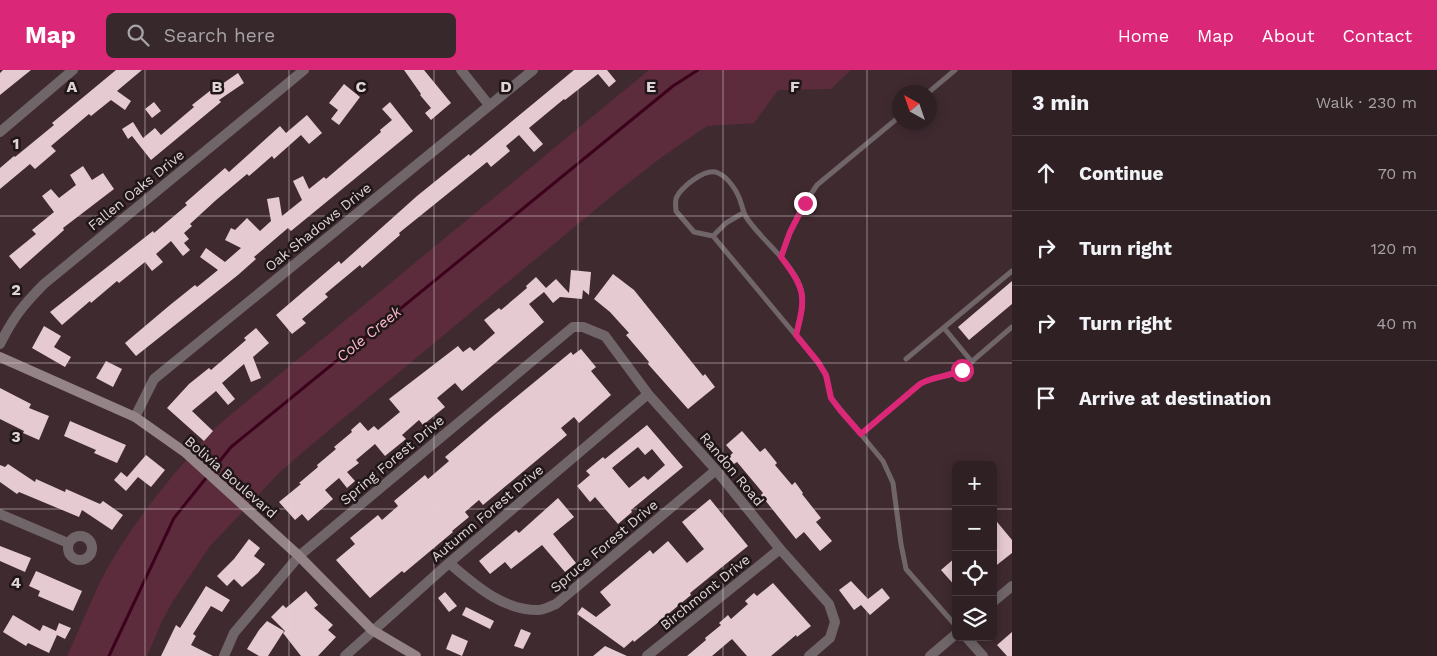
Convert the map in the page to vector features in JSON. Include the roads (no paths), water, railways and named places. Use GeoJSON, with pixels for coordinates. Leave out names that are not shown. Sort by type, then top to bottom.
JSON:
{"type":"FeatureCollection","features":[{"type":"Feature","properties":{"kind":"street"},"geometry":{"type":"LineString","coordinates":[[0,132],[73,70]]}},
{"type":"Feature","properties":{"kind":"street","name":"Fallen Oaks Drive"},"geometry":{"type":"LineString","coordinates":[[0,344],[13,319],[44,284],[304,70]]}},
{"type":"Feature","properties":{"kind":"street"},"geometry":{"type":"LineString","coordinates":[[461,70],[489,106]]}},
{"type":"Feature","properties":{"kind":"street","name":"Oak Shadows Drive"},"geometry":{"type":"LineString","coordinates":[[134,417],[154,379],[533,70]]}},
{"type":"Feature","properties":{"kind":"street","name":"Spring Forest Drive"},"geometry":{"type":"LineString","coordinates":[[224,656],[234,633],[299,556],[573,327],[583,326],[605,336]]}},
{"type":"Feature","properties":{"kind":"street","name":"Randon Road"},"geometry":{"type":"LineString","coordinates":[[605,336],[648,394],[716,470],[780,549],[829,604],[835,622],[830,638],[809,656]]}},
{"type":"Feature","properties":{"kind":"street","name":"Bolivia Boulevard"},"geometry":{"type":"LineString","coordinates":[[0,357],[134,417],[186,453],[299,556],[372,630],[416,656]]}},
{"type":"Feature","properties":{"kind":"street","name":"Autumn Forest Drive"},"geometry":{"type":"LineString","coordinates":[[345,656],[449,563],[648,394]]}},
{"type":"Feature","properties":{"kind":"street","name":"Spruce Forest Drive"},"geometry":{"type":"LineString","coordinates":[[449,563],[483,592],[511,606],[539,610],[556,604],[716,470]]}},
{"type":"Feature","properties":{"kind":"street"},"geometry":{"type":"LineString","coordinates":[[0,514],[68,544]]}},
{"type":"Feature","properties":{"kind":"street","name":"Birchmont Drive"},"geometry":{"type":"LineString","coordinates":[[647,656],[780,549]]}},
{"type":"Feature","properties":{"kind":"street"},"geometry":{"type":"LineString","coordinates":[[997,599],[1012,586]]}},
{"type":"Feature","properties":{"kind":"street"},"geometry":{"type":"LineString","coordinates":[[930,656],[952,637]]}},
{"type":"Feature","properties":{"kind":"street"},"geometry":{"type":"LineString","coordinates":[[970,641],[983,656]]}},
{"type":"Feature","properties":{"kind":"lane"},"geometry":{"type":"LineString","coordinates":[[937,85],[955,70]]}},
{"type":"Feature","properties":{"kind":"lane"},"geometry":{"type":"LineString","coordinates":[[781,257],[790,232],[817,185],[892,124]]}},
{"type":"Feature","properties":{"kind":"lane"},"geometry":{"type":"LineString","coordinates":[[796,335],[802,313],[803,298],[800,286],[793,273],[781,257],[756,232],[744,213],[740,200],[726,178],[717,172],[706,172],[685,187],[676,199],[676,211],[694,232],[713,236],[818,362],[826,375],[831,398],[883,461],[893,482],[906,569],[952,621]]}},
{"type":"Feature","properties":{"kind":"lane"},"geometry":{"type":"LineString","coordinates":[[713,236],[726,223],[744,213]]}},
{"type":"Feature","properties":{"kind":"lane"},"geometry":{"type":"LineString","coordinates":[[906,359],[1012,271]]}},
{"type":"Feature","properties":{"kind":"lane"},"geometry":{"type":"LineString","coordinates":[[944,328],[972,362]]}},
{"type":"Feature","properties":{"kind":"lane"},"geometry":{"type":"LineString","coordinates":[[861,434],[920,384],[930,379],[954,374],[972,362],[1012,328]]}},
{"type":"Feature","properties":{"kind":"waterway","name":"Cole Creek"},"geometry":{"type":"LineString","coordinates":[[109,656],[174,518],[231,447],[673,86],[698,70]]}}]}
